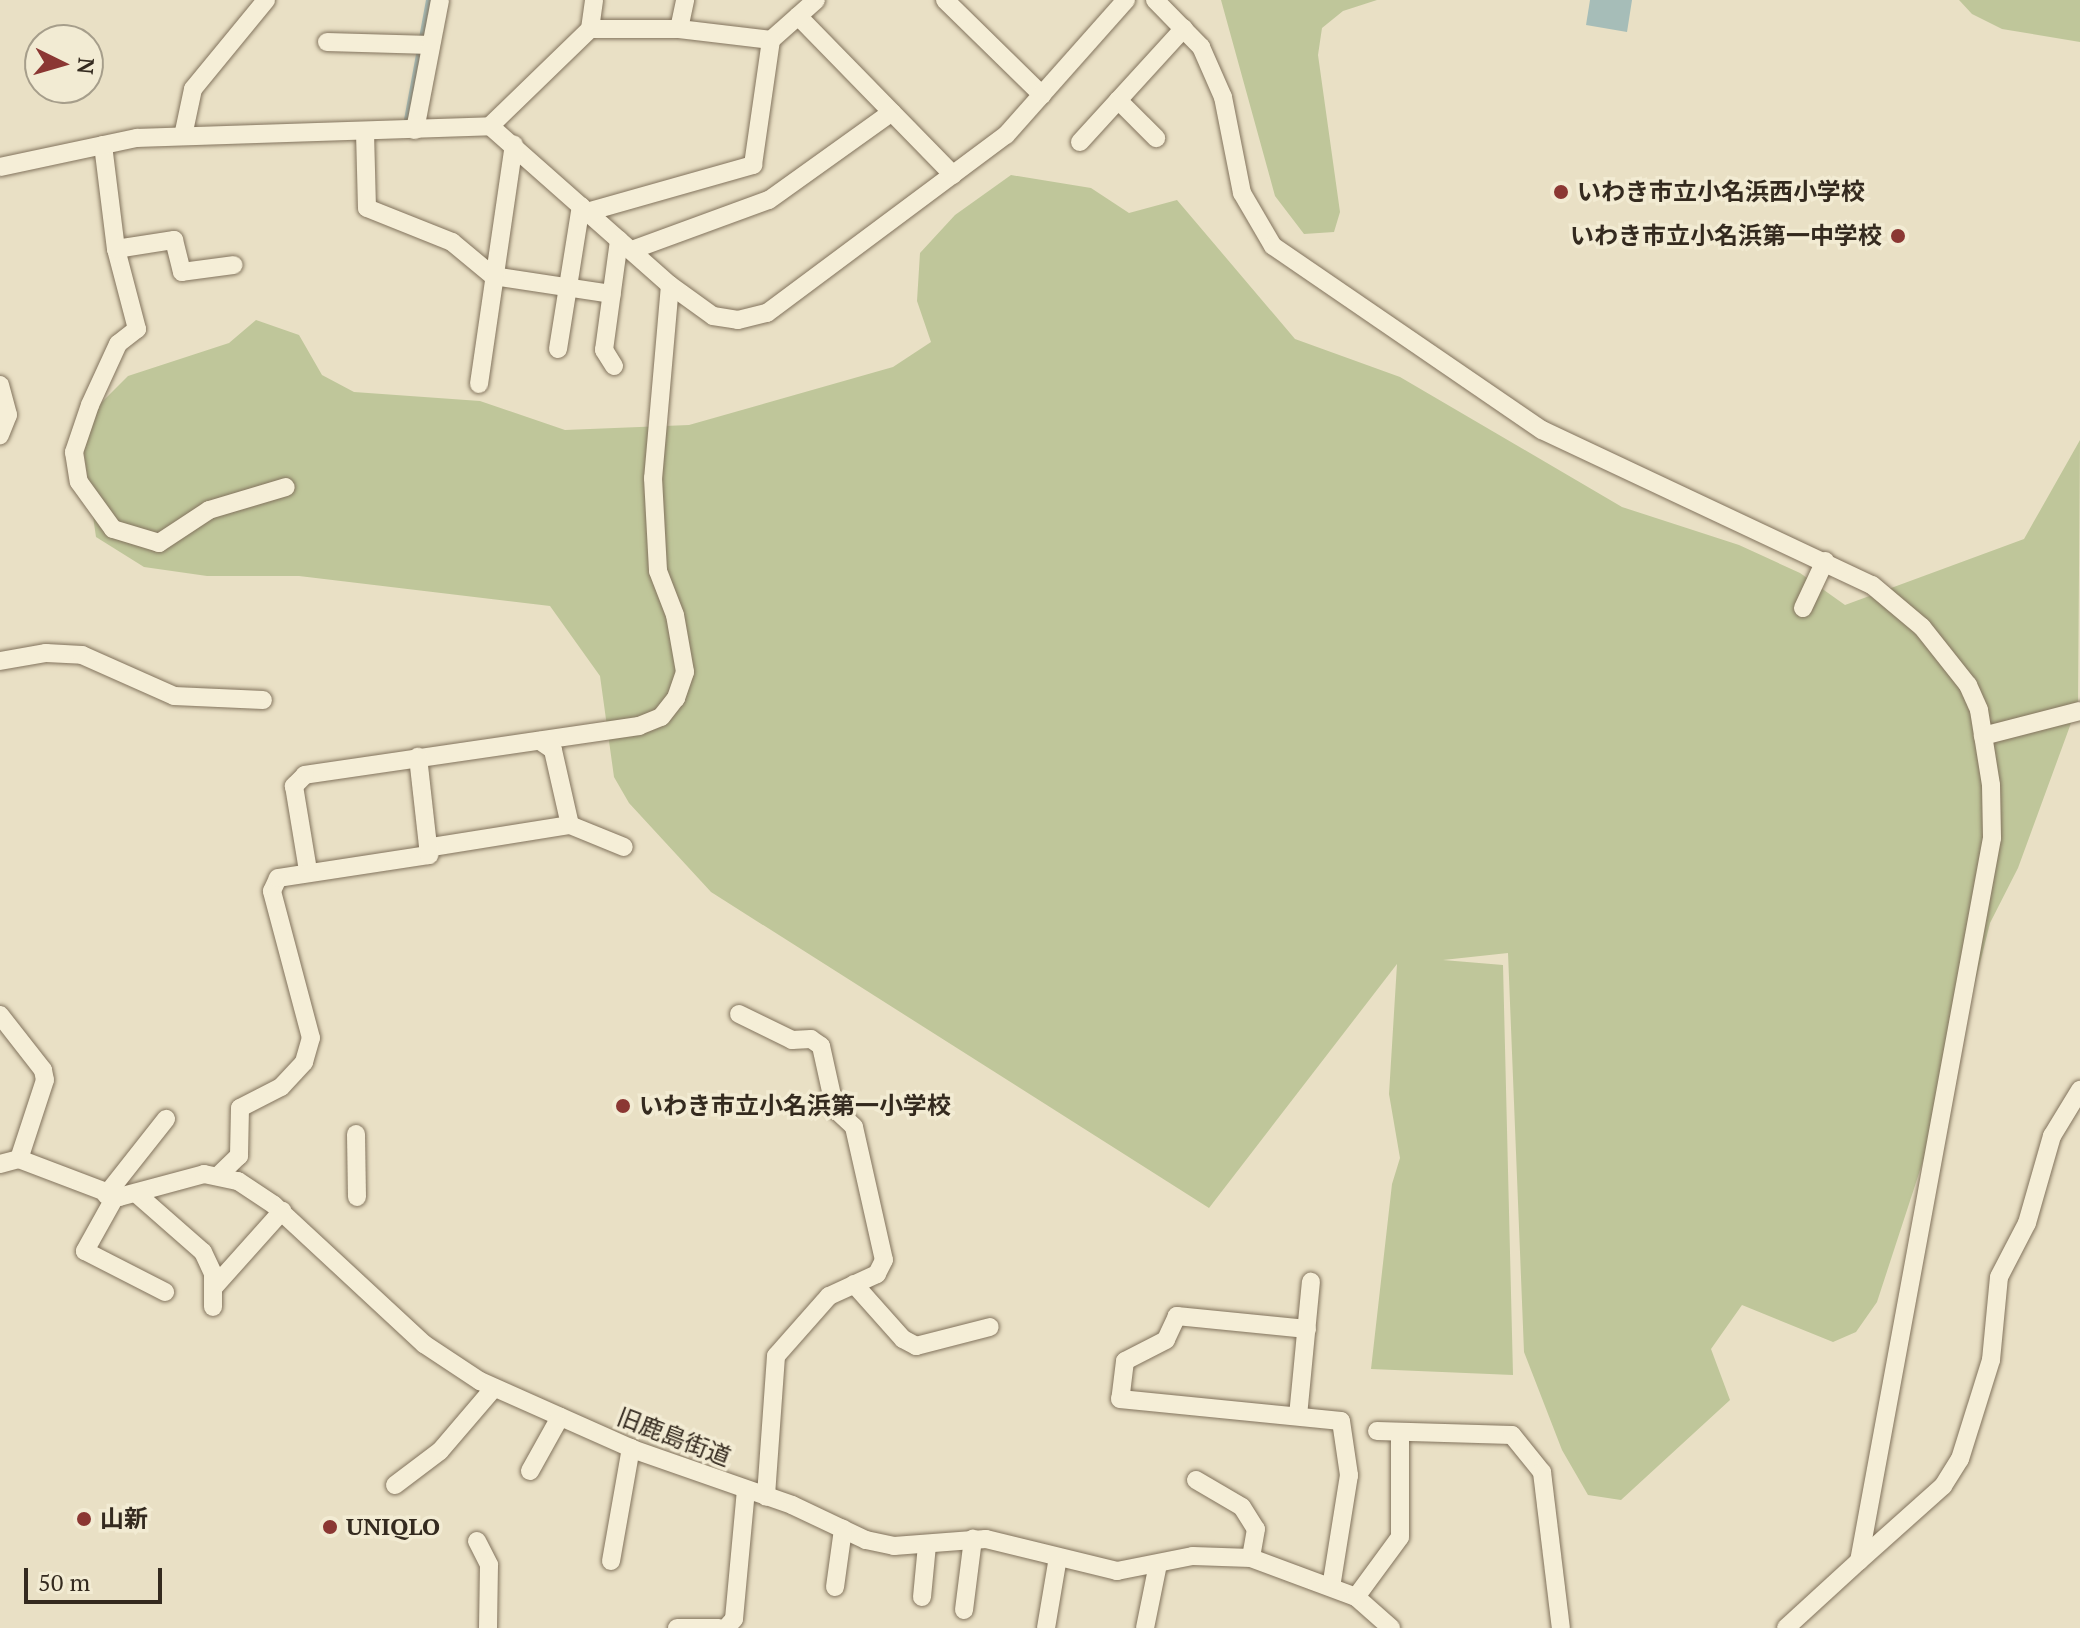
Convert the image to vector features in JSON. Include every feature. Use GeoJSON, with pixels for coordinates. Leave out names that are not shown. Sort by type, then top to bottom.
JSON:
{"type":"FeatureCollection","features":[{"type":"Feature","properties":{"kind":"street"},"geometry":{"type":"LineString","coordinates":[[183,136],[193,89],[266,0]]}},
{"type":"Feature","properties":{"kind":"street"},"geometry":{"type":"LineString","coordinates":[[0,167],[103,145],[183,136],[490,126],[590,29],[594,0]]}},
{"type":"Feature","properties":{"kind":"street"},"geometry":{"type":"LineString","coordinates":[[679,29],[685,0]]}},
{"type":"Feature","properties":{"kind":"street"},"geometry":{"type":"LineString","coordinates":[[584,209],[753,165],[771,40],[816,0]]}},
{"type":"Feature","properties":{"kind":"street"},"geometry":{"type":"LineString","coordinates":[[945,0],[1042,95]]}},
{"type":"Feature","properties":{"kind":"street"},"geometry":{"type":"LineString","coordinates":[[490,126],[670,285],[713,316],[757,318],[1006,135],[1126,0]]}},
{"type":"Feature","properties":{"kind":"street"},"geometry":{"type":"LineString","coordinates":[[1155,0],[1201,47],[1223,97],[1242,193],[1273,246],[1542,430],[1872,585],[1922,627],[1968,685],[1983,736],[1992,838],[1859,1561]]}},
{"type":"Feature","properties":{"kind":"street"},"geometry":{"type":"LineString","coordinates":[[415,130],[437,1]]}},
{"type":"Feature","properties":{"kind":"street"},"geometry":{"type":"LineString","coordinates":[[798,16],[953,175]]}},
{"type":"Feature","properties":{"kind":"street"},"geometry":{"type":"LineString","coordinates":[[1080,142],[1184,28]]}},
{"type":"Feature","properties":{"kind":"street"},"geometry":{"type":"LineString","coordinates":[[590,29],[679,29],[771,40]]}},
{"type":"Feature","properties":{"kind":"street"},"geometry":{"type":"LineString","coordinates":[[327,42],[431,45]]}},
{"type":"Feature","properties":{"kind":"street"},"geometry":{"type":"LineString","coordinates":[[1118,100],[1156,138]]}},
{"type":"Feature","properties":{"kind":"street"},"geometry":{"type":"LineString","coordinates":[[626,245],[769,200],[892,112]]}},
{"type":"Feature","properties":{"kind":"street"},"geometry":{"type":"LineString","coordinates":[[365,132],[367,208],[452,242],[493,276],[612,294]]}},
{"type":"Feature","properties":{"kind":"street"},"geometry":{"type":"LineString","coordinates":[[103,145],[116,249],[137,329],[118,344],[74,452],[79,482],[95,509],[127,537],[159,543],[209,510],[286,487]]}},
{"type":"Feature","properties":{"kind":"street"},"geometry":{"type":"LineString","coordinates":[[479,384],[514,145]]}},
{"type":"Feature","properties":{"kind":"street"},"geometry":{"type":"LineString","coordinates":[[558,349],[567,287],[584,209]]}},
{"type":"Feature","properties":{"kind":"street"},"geometry":{"type":"LineString","coordinates":[[116,249],[174,240],[182,272],[234,265]]}},
{"type":"Feature","properties":{"kind":"street"},"geometry":{"type":"LineString","coordinates":[[614,366],[604,350],[612,294],[626,245]]}},
{"type":"Feature","properties":{"kind":"street"},"geometry":{"type":"LineString","coordinates":[[308,871],[294,786],[299,778],[418,757],[639,726],[661,717],[676,698],[685,672],[675,615],[658,571],[653,478],[670,285]]}},
{"type":"Feature","properties":{"kind":"street"},"geometry":{"type":"LineString","coordinates":[[0,385],[8,398],[1,431]]}},
{"type":"Feature","properties":{"kind":"street"},"geometry":{"type":"LineString","coordinates":[[1803,608],[1825,561]]}},
{"type":"Feature","properties":{"kind":"street"},"geometry":{"type":"LineString","coordinates":[[0,661],[46,653],[82,655],[110,663],[150,688],[188,699],[263,700]]}},
{"type":"Feature","properties":{"kind":"street"},"geometry":{"type":"LineString","coordinates":[[1983,736],[2080,711]]}},
{"type":"Feature","properties":{"kind":"street"},"geometry":{"type":"LineString","coordinates":[[540,741],[553,750],[570,825]]}},
{"type":"Feature","properties":{"kind":"street"},"geometry":{"type":"LineString","coordinates":[[0,1164],[19,1159],[111,1196],[138,1195],[204,1174],[219,1175],[239,1156],[240,1108],[281,1087],[304,1062],[311,1038],[272,891],[278,878],[308,871],[429,855],[432,847],[418,757]]}},
{"type":"Feature","properties":{"kind":"street"},"geometry":{"type":"LineString","coordinates":[[432,847],[570,825],[624,847]]}},
{"type":"Feature","properties":{"kind":"street"},"geometry":{"type":"LineString","coordinates":[[739,1014],[792,1040],[811,1039],[821,1046],[835,1109],[854,1127],[884,1260],[877,1274],[829,1296],[776,1356],[766,1497]]}},
{"type":"Feature","properties":{"kind":"street"},"geometry":{"type":"LineString","coordinates":[[0,1015],[43,1070],[45,1080],[19,1159]]}},
{"type":"Feature","properties":{"kind":"street"},"geometry":{"type":"LineString","coordinates":[[1786,1628],[1943,1486],[1960,1459],[1991,1360],[1999,1277],[2027,1223],[2048,1145],[2080,1090]]}},
{"type":"Feature","properties":{"kind":"street"},"geometry":{"type":"LineString","coordinates":[[165,1292],[85,1251],[111,1196],[166,1119]]}},
{"type":"Feature","properties":{"kind":"street"},"geometry":{"type":"LineString","coordinates":[[356,1134],[357,1197]]}},
{"type":"Feature","properties":{"kind":"street","name":"旧鹿島街道"},"geometry":{"type":"LineString","coordinates":[[219,1175],[282,1211],[424,1344],[494,1388],[631,1448],[894,1546],[973,1539],[1117,1571],[1193,1556],[1251,1558],[1356,1597],[1391,1628]]}},
{"type":"Feature","properties":{"kind":"street"},"geometry":{"type":"LineString","coordinates":[[138,1195],[203,1252],[215,1286],[213,1307]]}},
{"type":"Feature","properties":{"kind":"street"},"geometry":{"type":"LineString","coordinates":[[215,1286],[282,1211]]}},
{"type":"Feature","properties":{"kind":"street"},"geometry":{"type":"LineString","coordinates":[[1298,1416],[1311,1282]]}},
{"type":"Feature","properties":{"kind":"street"},"geometry":{"type":"LineString","coordinates":[[854,1284],[903,1339],[916,1346],[990,1327]]}},
{"type":"Feature","properties":{"kind":"street"},"geometry":{"type":"LineString","coordinates":[[1307,1329],[1177,1316],[1166,1340],[1125,1361],[1120,1399],[1341,1421],[1349,1475],[1331,1587]]}},
{"type":"Feature","properties":{"kind":"street"},"geometry":{"type":"LineString","coordinates":[[395,1485],[440,1451],[494,1388]]}},
{"type":"Feature","properties":{"kind":"street"},"geometry":{"type":"LineString","coordinates":[[530,1471],[560,1417]]}},
{"type":"Feature","properties":{"kind":"street"},"geometry":{"type":"LineString","coordinates":[[1377,1431],[1512,1435],[1542,1472],[1561,1628]]}},
{"type":"Feature","properties":{"kind":"street"},"geometry":{"type":"LineString","coordinates":[[1356,1597],[1400,1537],[1400,1433]]}},
{"type":"Feature","properties":{"kind":"street"},"geometry":{"type":"LineString","coordinates":[[611,1561],[631,1448]]}},
{"type":"Feature","properties":{"kind":"street"},"geometry":{"type":"LineString","coordinates":[[1196,1480],[1242,1507],[1256,1529],[1251,1558]]}},
{"type":"Feature","properties":{"kind":"street"},"geometry":{"type":"LineString","coordinates":[[726,1628],[734,1619],[746,1490]]}},
{"type":"Feature","properties":{"kind":"street"},"geometry":{"type":"LineString","coordinates":[[835,1587],[843,1529]]}},
{"type":"Feature","properties":{"kind":"street"},"geometry":{"type":"LineString","coordinates":[[964,1610],[973,1539]]}},
{"type":"Feature","properties":{"kind":"street"},"geometry":{"type":"LineString","coordinates":[[477,1541],[489,1565],[488,1628]]}},
{"type":"Feature","properties":{"kind":"street"},"geometry":{"type":"LineString","coordinates":[[922,1597],[927,1545]]}},
{"type":"Feature","properties":{"kind":"street"},"geometry":{"type":"LineString","coordinates":[[1046,1628],[1058,1557]]}},
{"type":"Feature","properties":{"kind":"street"},"geometry":{"type":"LineString","coordinates":[[1145,1628],[1158,1564]]}},
{"type":"Feature","properties":{"kind":"street"},"geometry":{"type":"LineString","coordinates":[[677,1628],[719,1628]]}},
{"type":"Feature","properties":{"kind":"green space"},"geometry":{"type":"Polygon","coordinates":[[[1221,0],[1377,0],[1343,11],[1322,28],[1318,55],[1340,212],[1334,232],[1304,234],[1275,196],[1221,0]]]}},
{"type":"Feature","properties":{"kind":"green space"},"geometry":{"type":"Polygon","coordinates":[[[1959,0],[2080,0],[2080,42],[2002,29],[1972,14],[1959,0]]]}},
{"type":"Feature","properties":{"kind":"green space"},"geometry":{"type":"Polygon","coordinates":[[[1011,175],[1091,188],[1129,213],[1177,200],[1295,339],[1400,377],[1622,507],[1739,545],[1800,573],[1845,605],[2024,539],[2080,440],[2078,704],[2018,868],[1990,923],[1955,1063],[1877,1302],[1856,1332],[1833,1342],[1742,1305],[1711,1349],[1730,1400],[1621,1500],[1588,1495],[1562,1450],[1524,1352],[1508,953],[1443,960],[1503,965],[1513,1375],[1371,1369],[1392,1184],[1400,1158],[1389,1094],[1397,964],[1209,1208],[711,892],[629,803],[614,777],[600,676],[550,606],[299,576],[207,576],[144,567],[96,537],[83,447],[100,404],[128,376],[229,343],[256,320],[299,335],[322,375],[354,392],[480,401],[565,430],[689,425],[893,367],[931,342],[917,301],[920,253],[955,215],[1011,175]]]}},
{"type":"Feature","properties":{"kind":"water"},"geometry":{"type":"Polygon","coordinates":[[[1590,0],[1632,0],[1627,32],[1586,25],[1590,0]]]}},
{"type":"Feature","properties":{"kind":"waterway"},"geometry":{"type":"LineString","coordinates":[[407,120],[429,0]]}},
{"type":"Feature","properties":{"kind":"place","name":"いわき市立小名浜西小学校"},"geometry":{"type":"Point","coordinates":[1561,192]}},
{"type":"Feature","properties":{"kind":"place","name":"いわき市立小名浜第一中学校"},"geometry":{"type":"Point","coordinates":[1898,236]}},
{"type":"Feature","properties":{"kind":"place","name":"いわき市立小名浜第一小学校"},"geometry":{"type":"Point","coordinates":[623,1106]}},
{"type":"Feature","properties":{"kind":"place","name":"山新"},"geometry":{"type":"Point","coordinates":[84,1519]}},
{"type":"Feature","properties":{"kind":"place","name":"UNIQLO"},"geometry":{"type":"Point","coordinates":[330,1527]}}]}
